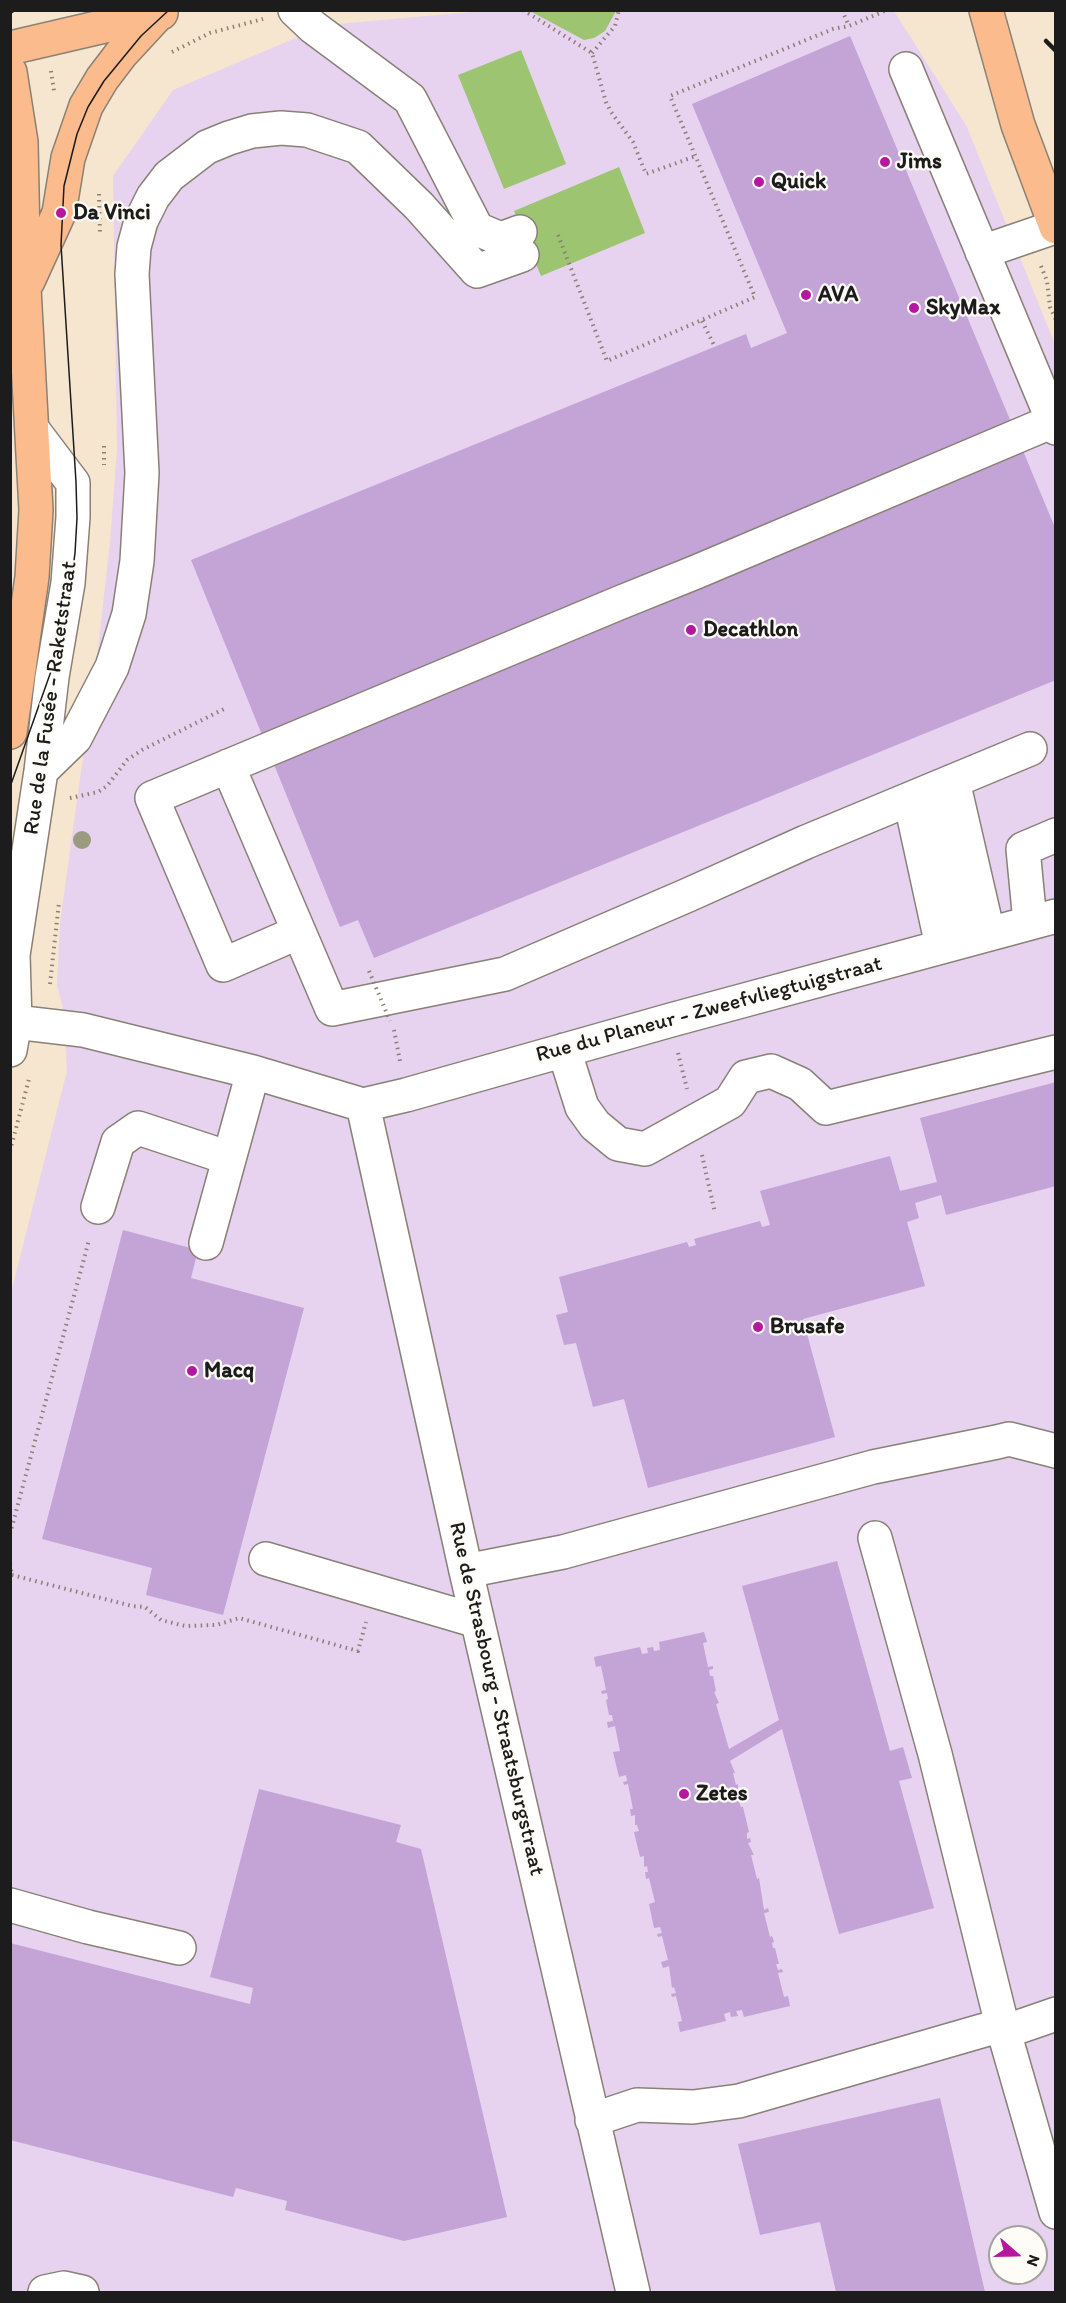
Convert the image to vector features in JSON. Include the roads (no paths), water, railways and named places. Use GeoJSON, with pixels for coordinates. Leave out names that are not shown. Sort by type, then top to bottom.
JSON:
{"type":"FeatureCollection","features":[{"type":"Feature","properties":{"kind":"main road"},"geometry":{"type":"LineString","coordinates":[[986,10],[1018,125],[1055,227]]}},
{"type":"Feature","properties":{"kind":"main road"},"geometry":{"type":"LineString","coordinates":[[10,48],[165,12]]}},
{"type":"Feature","properties":{"kind":"main road"},"geometry":{"type":"LineString","coordinates":[[24,288],[59,213],[68,158],[86,106],[102,79],[121,54],[165,12]]}},
{"type":"Feature","properties":{"kind":"main road"},"geometry":{"type":"LineString","coordinates":[[10,72],[21,142],[24,288],[36,510],[32,577],[10,732]]}},
{"type":"Feature","properties":{"kind":"street"},"geometry":{"type":"LineString","coordinates":[[41,771],[75,738],[112,667],[129,614],[137,561],[142,473],[132,274],[134,247],[141,221],[153,197],[169,176],[207,147],[229,138],[252,131],[281,128],[307,130],[358,147],[419,206],[477,272],[521,244],[477,229],[410,99],[313,27],[295,10]]}},
{"type":"Feature","properties":{"kind":"street"},"geometry":{"type":"LineString","coordinates":[[299,932],[223,965],[152,798],[696,572],[1010,438],[1054,425],[906,69]]}},
{"type":"Feature","properties":{"kind":"street"},"geometry":{"type":"LineString","coordinates":[[982,252],[1055,227]]}},
{"type":"Feature","properties":{"kind":"street","name":"Rue de la Fusée - Raketstraat"},"geometry":{"type":"LineString","coordinates":[[13,1036],[13,955],[23,819],[41,771],[52,677],[72,552],[73,483],[33,430]]}},
{"type":"Feature","properties":{"kind":"street"},"geometry":{"type":"LineString","coordinates":[[228,766],[332,1009],[505,974],[806,842],[1030,749]]}},
{"type":"Feature","properties":{"kind":"street"},"geometry":{"type":"LineString","coordinates":[[931,790],[965,940]]}},
{"type":"Feature","properties":{"kind":"street"},"geometry":{"type":"LineString","coordinates":[[931,790],[965,940]]}},
{"type":"Feature","properties":{"kind":"street"},"geometry":{"type":"LineString","coordinates":[[1043,919],[1023,849],[1056,835]]}},
{"type":"Feature","properties":{"kind":"street","name":"Rue du Planeur - Zweefvliegtuigstraat"},"geometry":{"type":"LineString","coordinates":[[363,1105],[1043,919]]}},
{"type":"Feature","properties":{"kind":"street"},"geometry":{"type":"LineString","coordinates":[[13,1036],[83,1030],[253,1072],[363,1105]]}},
{"type":"Feature","properties":{"kind":"street"},"geometry":{"type":"LineString","coordinates":[[564,1050],[582,1107],[595,1125],[618,1144],[645,1149],[730,1102],[746,1077],[771,1071],[800,1084],[826,1108],[1056,1052]]}},
{"type":"Feature","properties":{"kind":"street"},"geometry":{"type":"LineString","coordinates":[[206,1243],[253,1072]]}},
{"type":"Feature","properties":{"kind":"street","name":"Rue de Strasbourg - Straatsburgstraat"},"geometry":{"type":"LineString","coordinates":[[363,1105],[477,1621],[633,2292]]}},
{"type":"Feature","properties":{"kind":"street"},"geometry":{"type":"LineString","coordinates":[[98,1207],[118,1142],[138,1128],[230,1158]]}},
{"type":"Feature","properties":{"kind":"street"},"geometry":{"type":"LineString","coordinates":[[466,1570],[563,1552],[873,1467],[1003,1440],[1010,1439],[1056,1451]]}},
{"type":"Feature","properties":{"kind":"street"},"geometry":{"type":"LineString","coordinates":[[875,1538],[938,1766],[1003,2029],[1056,2212]]}},
{"type":"Feature","properties":{"kind":"street"},"geometry":{"type":"LineString","coordinates":[[266,1559],[477,1621]]}},
{"type":"Feature","properties":{"kind":"street"},"geometry":{"type":"LineString","coordinates":[[10,1905],[88,1927],[179,1948]]}},
{"type":"Feature","properties":{"kind":"street"},"geometry":{"type":"LineString","coordinates":[[592,2120],[637,2104],[693,2107],[739,2101],[1056,2014]]}},
{"type":"Feature","properties":{"kind":"street"},"geometry":{"type":"LineString","coordinates":[[45,2292],[64,2288],[82,2292]]}},
{"type":"Feature","properties":{"kind":"tram line"},"geometry":{"type":"LineString","coordinates":[[10,14],[16,10]]}},
{"type":"Feature","properties":{"kind":"tram line"},"geometry":{"type":"LineString","coordinates":[[10,787],[55,660],[67,613],[75,553],[76,482],[61,245],[64,186],[77,134],[88,107],[104,81],[141,36],[169,10]]}},
{"type":"Feature","properties":{"kind":"railway"},"geometry":{"type":"LineString","coordinates":[[1046,41],[1056,51]]}},
{"type":"Feature","properties":{"kind":"place","name":"Jims"},"geometry":{"type":"Point","coordinates":[885,162]}},
{"type":"Feature","properties":{"kind":"place","name":"Quick"},"geometry":{"type":"Point","coordinates":[759,182]}},
{"type":"Feature","properties":{"kind":"place","name":"Da Vinci"},"geometry":{"type":"Point","coordinates":[61,213]}},
{"type":"Feature","properties":{"kind":"place","name":"AVA"},"geometry":{"type":"Point","coordinates":[806,295]}},
{"type":"Feature","properties":{"kind":"place","name":"SkyMax"},"geometry":{"type":"Point","coordinates":[914,308]}},
{"type":"Feature","properties":{"kind":"place","name":"Decathlon"},"geometry":{"type":"Point","coordinates":[691,630]}},
{"type":"Feature","properties":{"kind":"place","name":"Brusafe"},"geometry":{"type":"Point","coordinates":[758,1327]}},
{"type":"Feature","properties":{"kind":"place","name":"Macq"},"geometry":{"type":"Point","coordinates":[192,1371]}},
{"type":"Feature","properties":{"kind":"place","name":"Zetes"},"geometry":{"type":"Point","coordinates":[684,1794]}}]}
